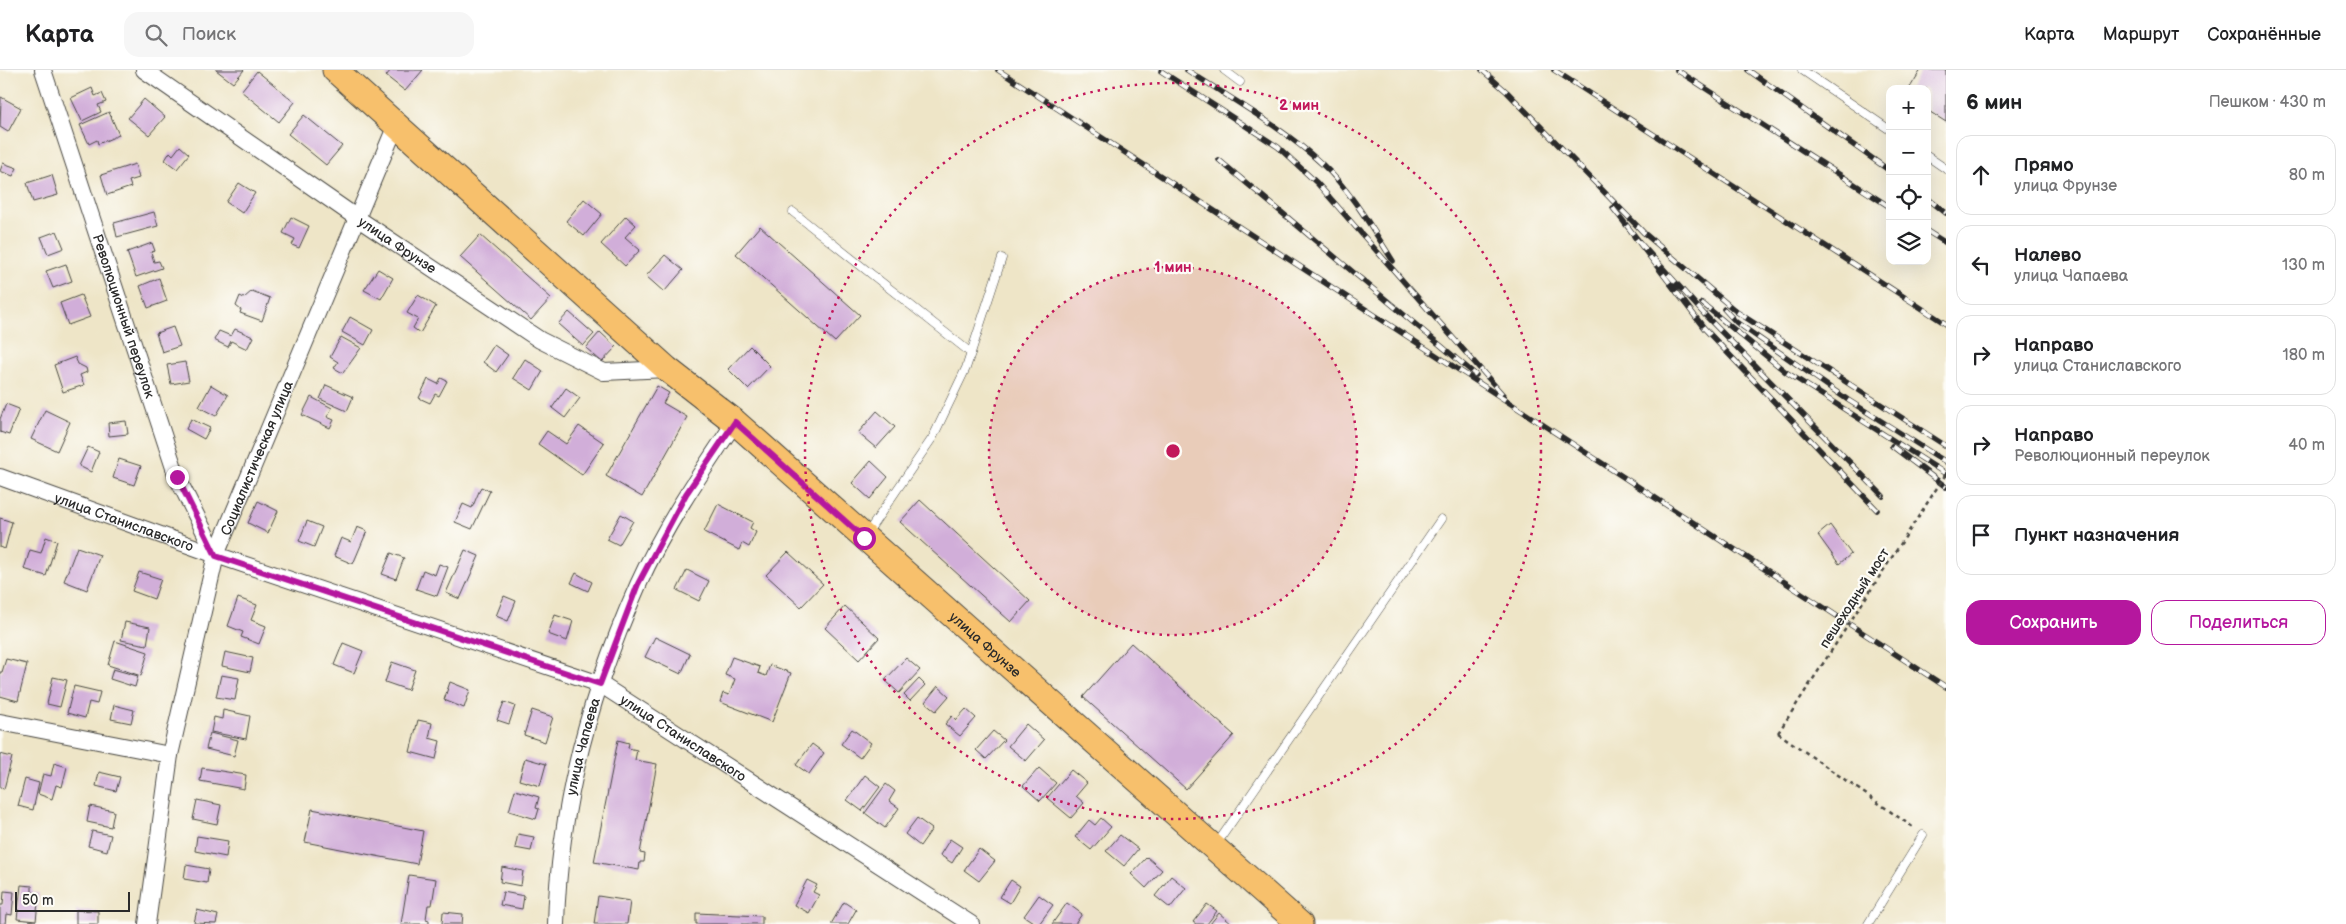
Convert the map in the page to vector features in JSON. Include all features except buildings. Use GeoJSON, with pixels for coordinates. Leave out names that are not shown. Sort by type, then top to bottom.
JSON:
{"type":"FeatureCollection","features":[{"type":"Feature","properties":{"kind":"main road","name":"улица Фрунзе"},"geometry":{"type":"LineString","coordinates":[[335,70],[667,369],[735,422],[1300,924]]}},
{"type":"Feature","properties":{"kind":"street","name":"Революционный переулок"},"geometry":{"type":"LineString","coordinates":[[43,70],[177,477],[216,556]]}},
{"type":"Feature","properties":{"kind":"street","name":"улица Фрунзе"},"geometry":{"type":"LineString","coordinates":[[144,70],[357,218],[540,340],[604,372],[667,369]]}},
{"type":"Feature","properties":{"kind":"street","name":"Социалистическая улица"},"geometry":{"type":"LineString","coordinates":[[147,924],[170,755],[216,556],[396,125]]}},
{"type":"Feature","properties":{"kind":"street","name":"улица Чапаева"},"geometry":{"type":"LineString","coordinates":[[556,924],[557,878],[573,777],[600,684],[638,584],[686,494],[735,422]]}},
{"type":"Feature","properties":{"kind":"street","name":"улица Станиславского"},"geometry":{"type":"LineString","coordinates":[[0,477],[216,556],[600,684],[971,924]]}},
{"type":"Feature","properties":{"kind":"street"},"geometry":{"type":"LineString","coordinates":[[0,722],[170,755]]}},
{"type":"Feature","properties":{"kind":"lane"},"geometry":{"type":"LineString","coordinates":[[1224,70],[1240,82]]}},
{"type":"Feature","properties":{"kind":"lane"},"geometry":{"type":"LineString","coordinates":[[1802,70],[1886,127]]}},
{"type":"Feature","properties":{"kind":"lane"},"geometry":{"type":"LineString","coordinates":[[1931,159],[1946,169]]}},
{"type":"Feature","properties":{"kind":"lane"},"geometry":{"type":"LineString","coordinates":[[792,212],[971,353]]}},
{"type":"Feature","properties":{"kind":"lane"},"geometry":{"type":"LineString","coordinates":[[864,538],[933,437],[971,353],[1002,258]]}},
{"type":"Feature","properties":{"kind":"lane"},"geometry":{"type":"LineString","coordinates":[[1214,848],[1441,519]]}},
{"type":"Feature","properties":{"kind":"lane"},"geometry":{"type":"LineString","coordinates":[[1868,924],[1923,835]]}},
{"type":"Feature","properties":{"kind":"path","name":"пешеходный мост"},"geometry":{"type":"LineString","coordinates":[[1923,835],[1778,733],[1946,474]]}},
{"type":"Feature","properties":{"kind":"railway"},"geometry":{"type":"LineString","coordinates":[[998,70],[1946,687]]}},
{"type":"Feature","properties":{"kind":"railway"},"geometry":{"type":"LineString","coordinates":[[1187,70],[1274,126],[1322,164],[1352,198],[1393,261]]}},
{"type":"Feature","properties":{"kind":"railway"},"geometry":{"type":"LineString","coordinates":[[1482,70],[1507,92],[1644,233],[1737,312],[1946,446]]}},
{"type":"Feature","properties":{"kind":"railway"},"geometry":{"type":"LineString","coordinates":[[1554,70],[1946,324]]}},
{"type":"Feature","properties":{"kind":"railway"},"geometry":{"type":"LineString","coordinates":[[1677,70],[1886,204]]}},
{"type":"Feature","properties":{"kind":"railway"},"geometry":{"type":"LineString","coordinates":[[1748,70],[1886,168]]}},
{"type":"Feature","properties":{"kind":"railway"},"geometry":{"type":"LineString","coordinates":[[1161,71],[1278,147],[1317,183],[1504,396]]}},
{"type":"Feature","properties":{"kind":"railway"},"geometry":{"type":"LineString","coordinates":[[1219,160],[1476,375]]}},
{"type":"Feature","properties":{"kind":"railway"},"geometry":{"type":"LineString","coordinates":[[1931,201],[1946,213]]}},
{"type":"Feature","properties":{"kind":"railway"},"geometry":{"type":"LineString","coordinates":[[1613,208],[1638,240]]}},
{"type":"Feature","properties":{"kind":"railway"},"geometry":{"type":"LineString","coordinates":[[1931,234],[1946,243]]}},
{"type":"Feature","properties":{"kind":"railway"},"geometry":{"type":"LineString","coordinates":[[1877,510],[1704,328],[1634,236],[1704,314],[1883,496]]}},
{"type":"Feature","properties":{"kind":"railway"},"geometry":{"type":"LineString","coordinates":[[1702,303],[1786,372],[1946,474]]}},
{"type":"Feature","properties":{"kind":"railway"},"geometry":{"type":"LineString","coordinates":[[1724,309],[1736,322],[1848,400],[1946,462]]}},
{"type":"Feature","properties":{"kind":"railway"},"geometry":{"type":"LineString","coordinates":[[1892,446],[1946,487]]}},
{"type":"Feature","properties":{"kind":"route"},"geometry":{"type":"LineString","coordinates":[[177,477],[216,556],[600,684],[638,584],[686,494],[735,422],[864,538]]}}]}
